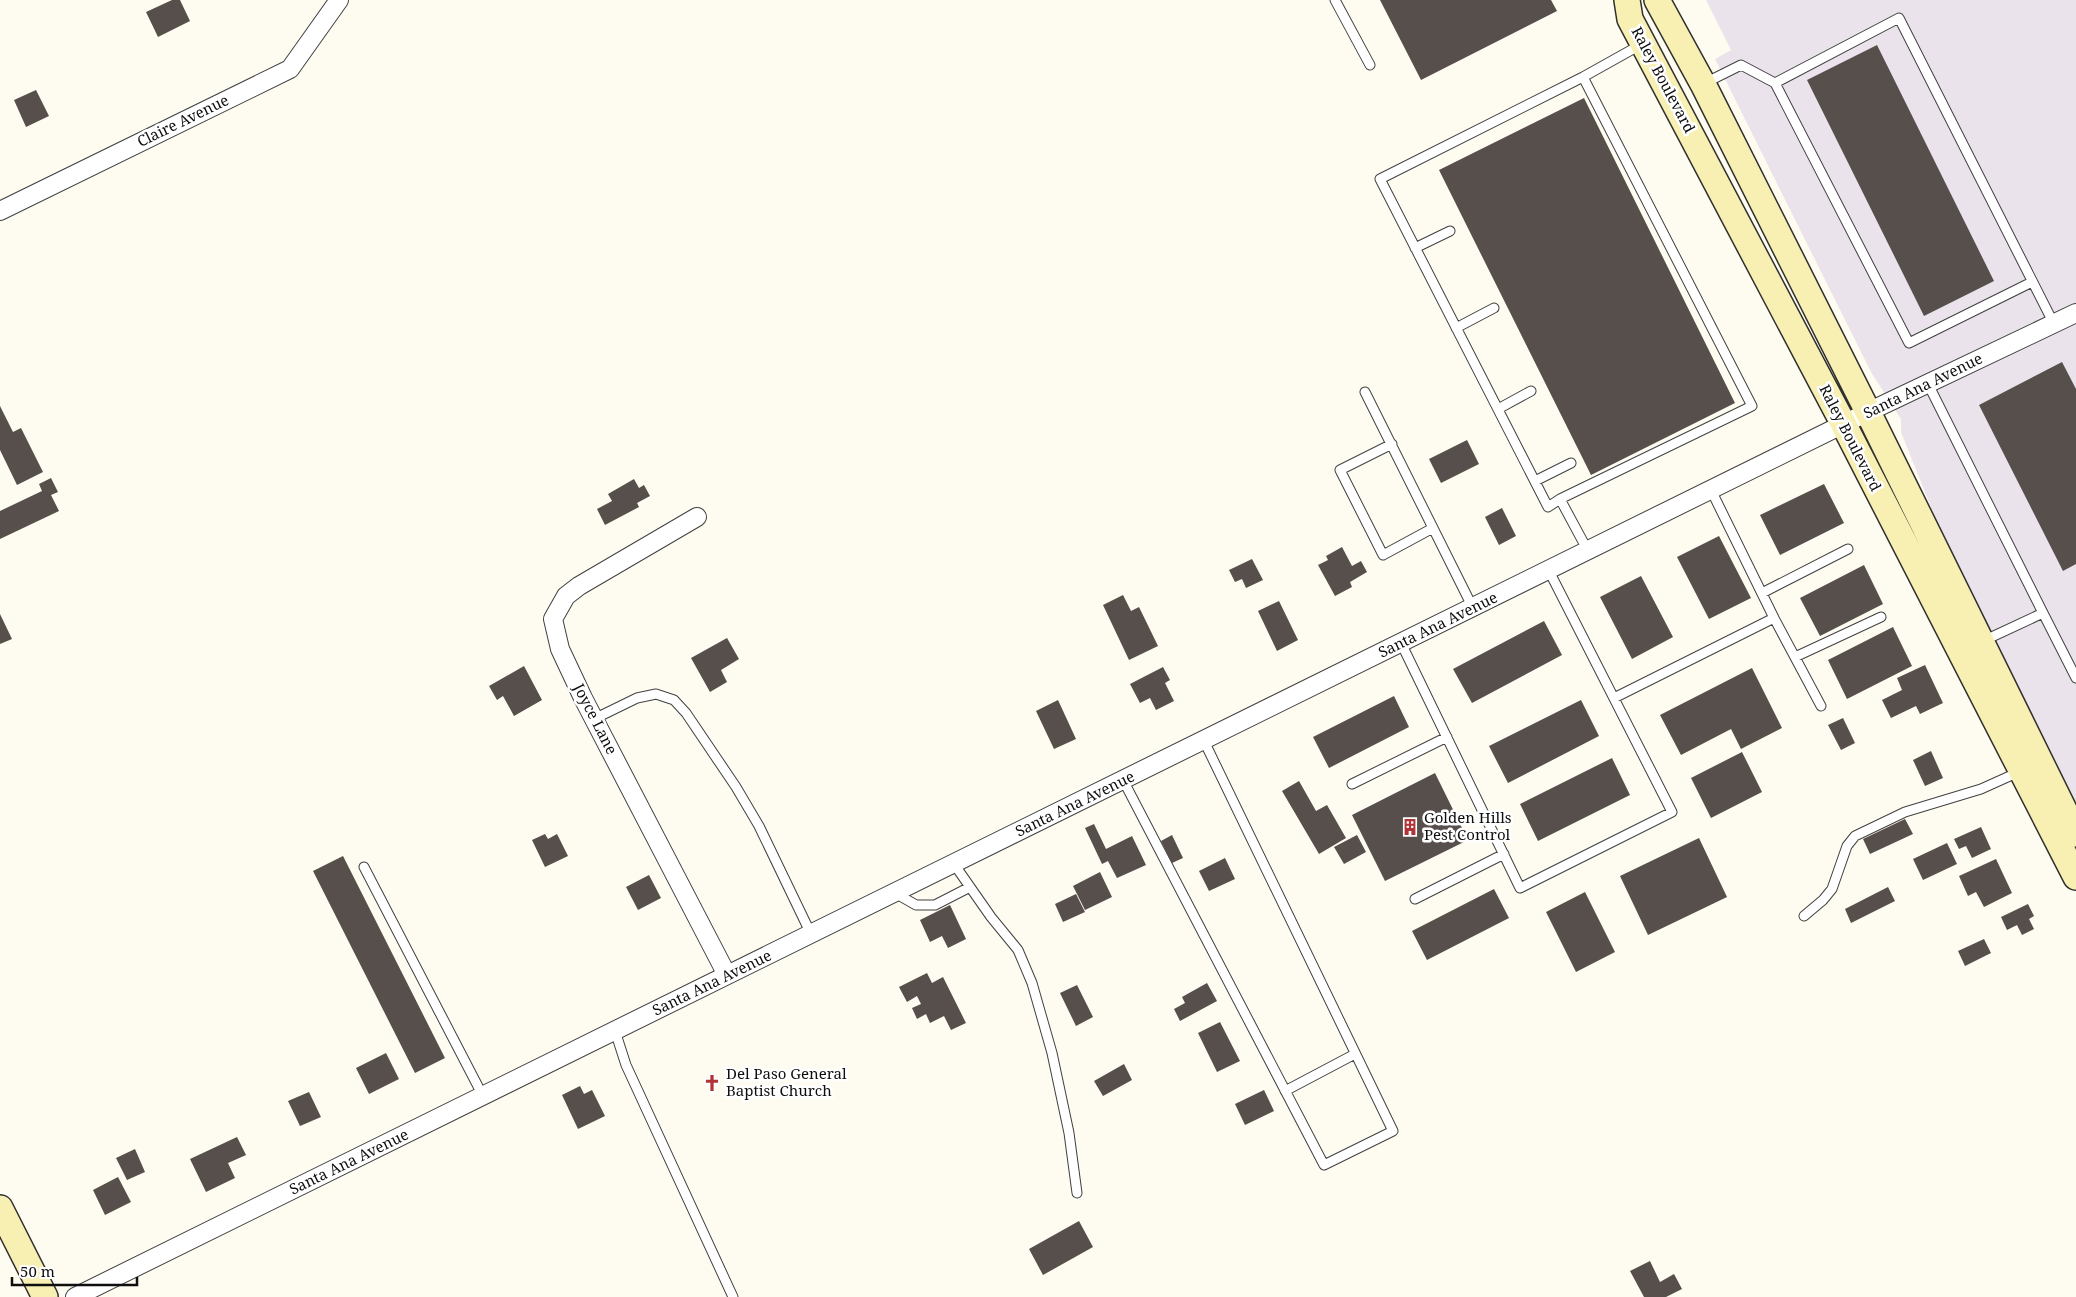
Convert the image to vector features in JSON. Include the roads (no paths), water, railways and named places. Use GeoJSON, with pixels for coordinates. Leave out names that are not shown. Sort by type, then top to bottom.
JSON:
{"type":"FeatureCollection","features":[{"type":"Feature","properties":{"kind":"street","name":"Claire Avenue"},"geometry":{"type":"LineString","coordinates":[[0,211],[290,69],[339,0]]}},
{"type":"Feature","properties":{"kind":"street","name":"Raley Boulevard"},"geometry":{"type":"LineString","coordinates":[[1627,0],[1630,19],[1844,424],[2021,771],[2070,845]]}},
{"type":"Feature","properties":{"kind":"street","name":"Raley Boulevard"},"geometry":{"type":"LineString","coordinates":[[1657,0],[1703,84],[1981,642],[2070,845],[2076,877]]}},
{"type":"Feature","properties":{"kind":"street"},"geometry":{"type":"LineString","coordinates":[[1738,222],[1759,234],[1832,377],[1846,396],[1868,412]]}},
{"type":"Feature","properties":{"kind":"street","name":"Santa Ana Avenue"},"geometry":{"type":"LineString","coordinates":[[75,1297],[1868,412],[2076,312]]}},
{"type":"Feature","properties":{"kind":"street"},"geometry":{"type":"LineString","coordinates":[[1844,424],[1863,437],[1870,446],[1920,545],[1946,571]]}},
{"type":"Feature","properties":{"kind":"street","name":"Joyce Lane"},"geometry":{"type":"LineString","coordinates":[[697,517],[578,586],[566,596],[553,619],[560,649],[594,719],[727,976]]}},
{"type":"Feature","properties":{"kind":"street"},"geometry":{"type":"LineString","coordinates":[[0,1208],[45,1297]]}},
{"type":"Feature","properties":{"kind":"lane"},"geometry":{"type":"LineString","coordinates":[[1335,0],[1370,65]]}},
{"type":"Feature","properties":{"kind":"lane"},"geometry":{"type":"LineString","coordinates":[[1775,83],[1898,18],[2054,324]]}},
{"type":"Feature","properties":{"kind":"lane"},"geometry":{"type":"LineString","coordinates":[[1583,77],[1752,406],[1560,499],[1548,507],[1380,179],[1583,77],[1644,43]]}},
{"type":"Feature","properties":{"kind":"lane"},"geometry":{"type":"LineString","coordinates":[[1703,84],[1741,65],[1775,83],[1909,344],[2032,282]]}},
{"type":"Feature","properties":{"kind":"lane"},"geometry":{"type":"LineString","coordinates":[[1416,248],[1450,231]]}},
{"type":"Feature","properties":{"kind":"lane"},"geometry":{"type":"LineString","coordinates":[[1456,328],[1494,308]]}},
{"type":"Feature","properties":{"kind":"lane"},"geometry":{"type":"LineString","coordinates":[[1928,384],[2076,678]]}},
{"type":"Feature","properties":{"kind":"lane"},"geometry":{"type":"LineString","coordinates":[[1498,408],[1531,391]]}},
{"type":"Feature","properties":{"kind":"lane"},"geometry":{"type":"LineString","coordinates":[[1365,392],[1473,608]]}},
{"type":"Feature","properties":{"kind":"lane"},"geometry":{"type":"LineString","coordinates":[[1392,444],[1340,470],[1383,555],[1434,528]]}},
{"type":"Feature","properties":{"kind":"lane"},"geometry":{"type":"LineString","coordinates":[[1534,481],[1571,463]]}},
{"type":"Feature","properties":{"kind":"lane"},"geometry":{"type":"LineString","coordinates":[[1711,490],[1774,618],[1821,706]]}},
{"type":"Feature","properties":{"kind":"lane"},"geometry":{"type":"LineString","coordinates":[[1560,499],[1588,551]]}},
{"type":"Feature","properties":{"kind":"lane"},"geometry":{"type":"LineString","coordinates":[[1762,593],[1848,549]]}},
{"type":"Feature","properties":{"kind":"lane"},"geometry":{"type":"LineString","coordinates":[[1401,643],[1520,888],[1672,812],[1549,570]]}},
{"type":"Feature","properties":{"kind":"lane"},"geometry":{"type":"LineString","coordinates":[[1981,642],[2042,613]]}},
{"type":"Feature","properties":{"kind":"lane"},"geometry":{"type":"LineString","coordinates":[[1795,657],[1882,617]]}},
{"type":"Feature","properties":{"kind":"lane"},"geometry":{"type":"LineString","coordinates":[[1614,698],[1774,618]]}},
{"type":"Feature","properties":{"kind":"lane"},"geometry":{"type":"LineString","coordinates":[[594,719],[637,698],[656,694],[674,700],[686,713],[755,818],[811,934]]}},
{"type":"Feature","properties":{"kind":"lane"},"geometry":{"type":"LineString","coordinates":[[1352,784],[1447,737]]}},
{"type":"Feature","properties":{"kind":"lane"},"geometry":{"type":"LineString","coordinates":[[1123,780],[1324,1165],[1393,1131],[1204,741]]}},
{"type":"Feature","properties":{"kind":"lane"},"geometry":{"type":"LineString","coordinates":[[1804,916],[1823,900],[1832,889],[1847,846],[1855,836],[1905,812],[1981,789],[2021,771]]}},
{"type":"Feature","properties":{"kind":"lane"},"geometry":{"type":"LineString","coordinates":[[1415,899],[1504,854]]}},
{"type":"Feature","properties":{"kind":"lane"},"geometry":{"type":"LineString","coordinates":[[954,864],[1018,950],[1032,983],[1052,1053],[1069,1133],[1077,1193]]}},
{"type":"Feature","properties":{"kind":"lane"},"geometry":{"type":"LineString","coordinates":[[364,867],[483,1096]]}},
{"type":"Feature","properties":{"kind":"lane"},"geometry":{"type":"LineString","coordinates":[[895,892],[916,905],[935,905],[970,887]]}},
{"type":"Feature","properties":{"kind":"lane"},"geometry":{"type":"LineString","coordinates":[[615,1031],[626,1065],[733,1297]]}},
{"type":"Feature","properties":{"kind":"lane"},"geometry":{"type":"LineString","coordinates":[[1285,1090],[1355,1054]]}},
{"type":"Feature","properties":{"kind":"place","name":"Golden Hills Pest Control"},"geometry":{"type":"Point","coordinates":[1410,827]}},
{"type":"Feature","properties":{"kind":"place","name":"Del Paso General Baptist Church"},"geometry":{"type":"Point","coordinates":[712,1083]}}]}
